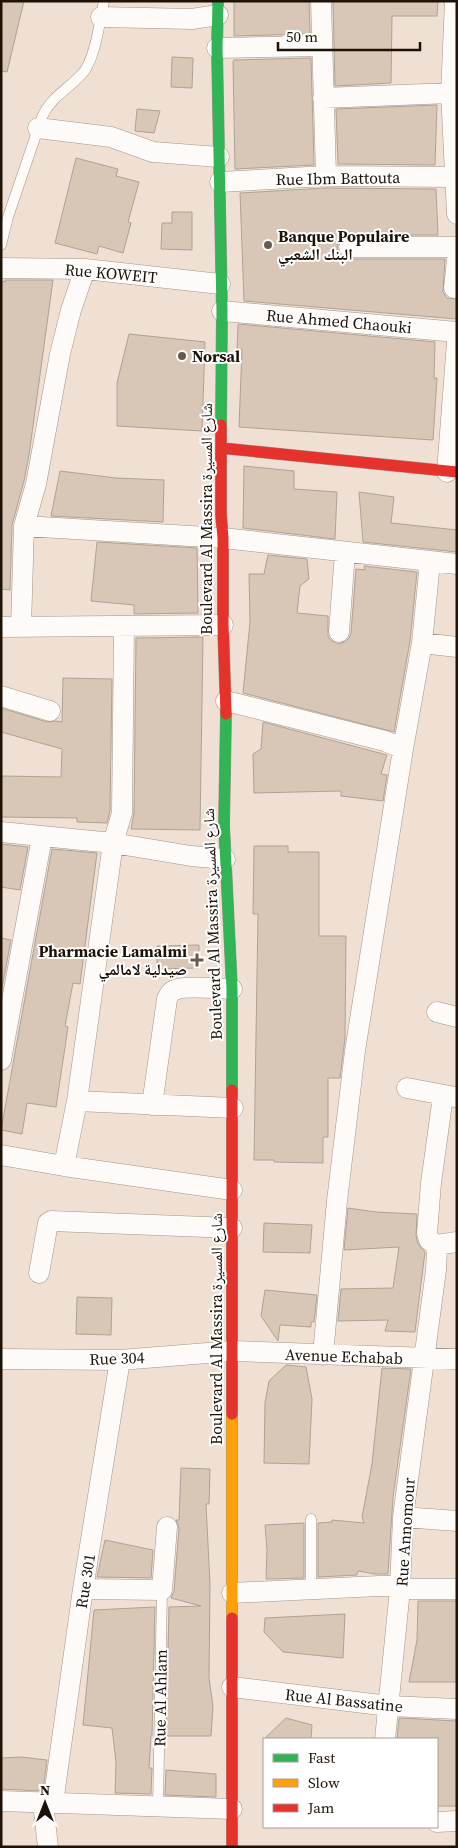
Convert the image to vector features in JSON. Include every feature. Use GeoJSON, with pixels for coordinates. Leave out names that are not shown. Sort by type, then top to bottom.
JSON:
{"type":"FeatureCollection","features":[{"type":"Feature","properties":{"kind":"main road","name":"Boulevard Al Massira شارع المسيرة"},"geometry":{"type":"LineString","coordinates":[[218,8],[220,284],[222,311],[223,624],[226,701],[225,859],[232,989],[233,1108],[232,1847]]}},
{"type":"Feature","properties":{"kind":"main road"},"geometry":{"type":"LineString","coordinates":[[221,448],[452,472]]}},
{"type":"Feature","properties":{"kind":"street"},"geometry":{"type":"LineString","coordinates":[[321,1],[326,176]]}},
{"type":"Feature","properties":{"kind":"street"},"geometry":{"type":"LineString","coordinates":[[455,1],[452,93],[457,214]]}},
{"type":"Feature","properties":{"kind":"street"},"geometry":{"type":"LineString","coordinates":[[102,9],[192,19],[218,8]]}},
{"type":"Feature","properties":{"kind":"street"},"geometry":{"type":"LineString","coordinates":[[217,48],[321,46]]}},
{"type":"Feature","properties":{"kind":"street"},"geometry":{"type":"LineString","coordinates":[[323,98],[452,93]]}},
{"type":"Feature","properties":{"kind":"street"},"geometry":{"type":"LineString","coordinates":[[38,128],[111,137],[153,152],[219,157]]}},
{"type":"Feature","properties":{"kind":"street","name":"Rue Ibm Battouta"},"geometry":{"type":"LineString","coordinates":[[220,182],[326,176],[456,177]]}},
{"type":"Feature","properties":{"kind":"street"},"geometry":{"type":"LineString","coordinates":[[349,247],[457,247]]}},
{"type":"Feature","properties":{"kind":"street"},"geometry":{"type":"LineString","coordinates":[[454,288],[457,260]]}},
{"type":"Feature","properties":{"kind":"street","name":"Rue KOWEIT"},"geometry":{"type":"LineString","coordinates":[[1,268],[85,269],[220,284]]}},
{"type":"Feature","properties":{"kind":"street"},"geometry":{"type":"LineString","coordinates":[[85,269],[71,310],[60,354],[36,484],[24,526],[11,627],[223,624]]}},
{"type":"Feature","properties":{"kind":"street","name":"Rue Ahmed Chaouki"},"geometry":{"type":"LineString","coordinates":[[222,311],[457,332]]}},
{"type":"Feature","properties":{"kind":"street"},"geometry":{"type":"LineString","coordinates":[[452,472],[457,342]]}},
{"type":"Feature","properties":{"kind":"street"},"geometry":{"type":"LineString","coordinates":[[24,526],[223,538],[457,564]]}},
{"type":"Feature","properties":{"kind":"street"},"geometry":{"type":"LineString","coordinates":[[339,632],[345,552]]}},
{"type":"Feature","properties":{"kind":"street"},"geometry":{"type":"LineString","coordinates":[[323,1355],[337,1201],[355,1051],[403,749],[422,644],[430,562]]}},
{"type":"Feature","properties":{"kind":"street"},"geometry":{"type":"LineString","coordinates":[[64,1166],[77,1101],[113,843],[122,813],[124,626]]}},
{"type":"Feature","properties":{"kind":"street"},"geometry":{"type":"LineString","coordinates":[[422,644],[457,647]]}},
{"type":"Feature","properties":{"kind":"street"},"geometry":{"type":"LineString","coordinates":[[1,696],[50,711]]}},
{"type":"Feature","properties":{"kind":"street"},"geometry":{"type":"LineString","coordinates":[[226,701],[376,738],[403,749]]}},
{"type":"Feature","properties":{"kind":"street"},"geometry":{"type":"LineString","coordinates":[[1,832],[113,843],[191,856],[225,859]]}},
{"type":"Feature","properties":{"kind":"street"},"geometry":{"type":"LineString","coordinates":[[1,1060],[42,837]]}},
{"type":"Feature","properties":{"kind":"street"},"geometry":{"type":"LineString","coordinates":[[152,1105],[169,994],[173,990],[184,988],[232,989]]}},
{"type":"Feature","properties":{"kind":"street"},"geometry":{"type":"LineString","coordinates":[[437,1012],[457,1017]]}},
{"type":"Feature","properties":{"kind":"street"},"geometry":{"type":"LineString","coordinates":[[407,1088],[450,1096],[431,1183],[427,1233],[429,1240],[436,1245],[457,1242]]}},
{"type":"Feature","properties":{"kind":"street"},"geometry":{"type":"LineString","coordinates":[[77,1101],[233,1108]]}},
{"type":"Feature","properties":{"kind":"street"},"geometry":{"type":"LineString","coordinates":[[1,1155],[232,1190]]}},
{"type":"Feature","properties":{"kind":"street"},"geometry":{"type":"LineString","coordinates":[[39,1273],[48,1224],[51,1221],[232,1228]]}},
{"type":"Feature","properties":{"kind":"street","name":"Rue Annomour"},"geometry":{"type":"LineString","coordinates":[[385,1738],[400,1587],[403,1517],[438,1255],[436,1245]]}},
{"type":"Feature","properties":{"kind":"street","name":"Avenue Echabab"},"geometry":{"type":"LineString","coordinates":[[232,1351],[457,1359]]}},
{"type":"Feature","properties":{"kind":"street","name":"Rue 304"},"geometry":{"type":"LineString","coordinates":[[1,1358],[120,1360],[232,1351]]}},
{"type":"Feature","properties":{"kind":"street","name":"Rue 301"},"geometry":{"type":"LineString","coordinates":[[48,1847],[48,1803],[120,1360]]}},
{"type":"Feature","properties":{"kind":"street"},"geometry":{"type":"LineString","coordinates":[[403,1517],[457,1521]]}},
{"type":"Feature","properties":{"kind":"street"},"geometry":{"type":"LineString","coordinates":[[83,1589],[162,1590],[167,1527]]}},
{"type":"Feature","properties":{"kind":"street"},"geometry":{"type":"LineString","coordinates":[[232,1593],[400,1587],[457,1589]]}},
{"type":"Feature","properties":{"kind":"street","name":"Rue Al Bassatine"},"geometry":{"type":"LineString","coordinates":[[232,1687],[389,1706],[457,1709]]}},
{"type":"Feature","properties":{"kind":"street"},"geometry":{"type":"LineString","coordinates":[[1,1801],[232,1809]]}},
{"type":"Feature","properties":{"kind":"street"},"geometry":{"type":"LineString","coordinates":[[438,1822],[457,1821]]}},
{"type":"Feature","properties":{"kind":"lane"},"geometry":{"type":"LineString","coordinates":[[1,245],[8,217],[45,110],[64,88],[86,70],[92,54],[102,9]]}},
{"type":"Feature","properties":{"kind":"lane"},"geometry":{"type":"LineString","coordinates":[[311,1590],[312,1519]]}},
{"type":"Feature","properties":{"kind":"lane","name":"Rue Al Ahlam"},"geometry":{"type":"LineString","coordinates":[[158,1806],[162,1590]]}},
{"type":"Feature","properties":{"kind":"building"},"geometry":{"type":"Polygon","coordinates":[[[1,1],[24,1],[7,72],[1,71],[1,1]]]}},
{"type":"Feature","properties":{"kind":"building"},"geometry":{"type":"Polygon","coordinates":[[[234,1],[309,1],[310,34],[234,36],[234,1]]]}},
{"type":"Feature","properties":{"kind":"building"},"geometry":{"type":"Polygon","coordinates":[[[333,1],[438,1],[437,16],[392,16],[391,83],[335,86],[333,1]]]}},
{"type":"Feature","properties":{"kind":"building"},"geometry":{"type":"Polygon","coordinates":[[[172,57],[193,58],[192,88],[171,87],[172,57]]]}},
{"type":"Feature","properties":{"kind":"building"},"geometry":{"type":"Polygon","coordinates":[[[311,58],[314,165],[235,169],[234,60],[311,58]]]}},
{"type":"Feature","properties":{"kind":"building"},"geometry":{"type":"Polygon","coordinates":[[[437,105],[435,165],[338,164],[336,109],[437,105]]]}},
{"type":"Feature","properties":{"kind":"building"},"geometry":{"type":"Polygon","coordinates":[[[137,109],[160,111],[154,133],[135,131],[137,109]]]}},
{"type":"Feature","properties":{"kind":"building"},"geometry":{"type":"Polygon","coordinates":[[[76,158],[118,169],[116,176],[139,182],[128,222],[131,223],[123,253],[99,246],[97,254],[55,243],[76,158]]]}},
{"type":"Feature","properties":{"kind":"building"},"geometry":{"type":"Polygon","coordinates":[[[326,188],[436,189],[438,235],[349,235],[339,241],[337,247],[343,257],[349,259],[445,259],[443,292],[447,298],[457,299],[457,319],[244,301],[240,193],[326,188]]]}},
{"type":"Feature","properties":{"kind":"building"},"geometry":{"type":"Polygon","coordinates":[[[172,212],[192,212],[192,250],[161,249],[162,223],[172,223],[172,212]]]}},
{"type":"Feature","properties":{"kind":"building"},"geometry":{"type":"Polygon","coordinates":[[[5,280],[53,280],[29,455],[12,525],[10,590],[1,589],[1,281],[5,282],[5,280]]]}},
{"type":"Feature","properties":{"kind":"building"},"geometry":{"type":"Polygon","coordinates":[[[238,324],[435,342],[434,378],[437,378],[433,440],[239,427],[242,349],[237,349],[238,324]]]}},
{"type":"Feature","properties":{"kind":"building"},"geometry":{"type":"Polygon","coordinates":[[[129,334],[205,342],[202,431],[117,426],[117,383],[129,334]]]}},
{"type":"Feature","properties":{"kind":"building"},"geometry":{"type":"Polygon","coordinates":[[[244,466],[294,471],[294,489],[337,492],[335,539],[243,528],[244,466]]]}},
{"type":"Feature","properties":{"kind":"building"},"geometry":{"type":"Polygon","coordinates":[[[60,471],[116,478],[164,480],[163,522],[51,516],[60,471]]]}},
{"type":"Feature","properties":{"kind":"building"},"geometry":{"type":"Polygon","coordinates":[[[359,492],[394,497],[391,523],[457,530],[457,552],[363,542],[359,492]]]}},
{"type":"Feature","properties":{"kind":"building"},"geometry":{"type":"Polygon","coordinates":[[[97,542],[197,548],[198,613],[134,614],[134,605],[91,601],[97,542]]]}},
{"type":"Feature","properties":{"kind":"building"},"geometry":{"type":"Polygon","coordinates":[[[268,555],[307,559],[309,579],[300,586],[297,613],[328,616],[328,637],[338,644],[345,642],[351,633],[356,569],[365,570],[364,566],[417,572],[410,641],[394,732],[243,693],[250,622],[249,574],[264,574],[268,555]]]}},
{"type":"Feature","properties":{"kind":"building"},"geometry":{"type":"Polygon","coordinates":[[[203,637],[200,830],[131,829],[134,813],[136,638],[203,637]]]}},
{"type":"Feature","properties":{"kind":"building"},"geometry":{"type":"Polygon","coordinates":[[[63,678],[112,679],[110,811],[107,823],[77,822],[77,818],[1,817],[1,776],[61,777],[62,749],[1,732],[1,708],[47,722],[62,722],[63,678]]]}},
{"type":"Feature","properties":{"kind":"building"},"geometry":{"type":"Polygon","coordinates":[[[263,722],[387,755],[381,774],[387,775],[383,801],[341,796],[341,791],[254,793],[253,754],[261,749],[263,722]]]}},
{"type":"Feature","properties":{"kind":"building"},"geometry":{"type":"Polygon","coordinates":[[[1,844],[28,847],[20,890],[1,887],[1,844]]]}},
{"type":"Feature","properties":{"kind":"building"},"geometry":{"type":"Polygon","coordinates":[[[254,846],[288,846],[288,852],[319,852],[319,936],[346,936],[345,1038],[340,1078],[328,1078],[328,1137],[323,1137],[323,1163],[254,1160],[258,914],[253,914],[254,846]]]}},
{"type":"Feature","properties":{"kind":"building"},"geometry":{"type":"Polygon","coordinates":[[[52,849],[97,853],[80,984],[73,983],[65,1026],[68,1027],[56,1107],[27,1103],[22,1134],[1,1130],[52,849]]]}},
{"type":"Feature","properties":{"kind":"building"},"geometry":{"type":"Polygon","coordinates":[[[1,938],[11,940],[1,993],[1,938]]]}},
{"type":"Feature","properties":{"kind":"building"},"geometry":{"type":"Polygon","coordinates":[[[199,945],[199,968],[157,969],[157,946],[199,945]]]}},
{"type":"Feature","properties":{"kind":"building"},"geometry":{"type":"Polygon","coordinates":[[[348,1208],[376,1212],[417,1214],[416,1236],[418,1244],[425,1252],[415,1332],[385,1331],[388,1320],[338,1321],[341,1289],[393,1288],[399,1247],[344,1250],[348,1208]]]}},
{"type":"Feature","properties":{"kind":"building"},"geometry":{"type":"Polygon","coordinates":[[[264,1223],[312,1225],[310,1253],[263,1252],[264,1223]]]}},
{"type":"Feature","properties":{"kind":"building"},"geometry":{"type":"Polygon","coordinates":[[[265,1290],[317,1295],[314,1322],[311,1322],[311,1327],[280,1325],[278,1341],[261,1316],[265,1290]]]}},
{"type":"Feature","properties":{"kind":"building"},"geometry":{"type":"Polygon","coordinates":[[[77,1297],[112,1298],[111,1335],[76,1334],[77,1297]]]}},
{"type":"Feature","properties":{"kind":"building"},"geometry":{"type":"Polygon","coordinates":[[[286,1365],[306,1367],[312,1399],[309,1464],[264,1463],[265,1403],[269,1381],[286,1365]]]}},
{"type":"Feature","properties":{"kind":"building"},"geometry":{"type":"Polygon","coordinates":[[[382,1368],[411,1369],[393,1497],[388,1574],[358,1571],[357,1575],[318,1577],[318,1523],[332,1522],[332,1520],[364,1523],[362,1517],[372,1464],[382,1368]]]}},
{"type":"Feature","properties":{"kind":"building"},"geometry":{"type":"Polygon","coordinates":[[[181,1468],[210,1469],[209,1504],[206,1504],[210,1584],[209,1678],[213,1706],[211,1736],[166,1736],[169,1607],[201,1606],[171,1598],[174,1591],[179,1528],[176,1520],[179,1520],[181,1468]]]}},
{"type":"Feature","properties":{"kind":"building"},"geometry":{"type":"Polygon","coordinates":[[[304,1523],[304,1578],[266,1579],[267,1550],[265,1525],[304,1523]]]}},
{"type":"Feature","properties":{"kind":"building"},"geometry":{"type":"Polygon","coordinates":[[[105,1540],[153,1550],[151,1578],[97,1577],[105,1540]]]}},
{"type":"Feature","properties":{"kind":"building"},"geometry":{"type":"Polygon","coordinates":[[[418,1601],[457,1601],[457,1682],[409,1682],[417,1640],[418,1601]]]}},
{"type":"Feature","properties":{"kind":"building"},"geometry":{"type":"Polygon","coordinates":[[[155,1607],[152,1736],[149,1768],[152,1768],[151,1794],[115,1793],[116,1762],[112,1728],[83,1725],[94,1610],[155,1607]]]}},
{"type":"Feature","properties":{"kind":"building"},"geometry":{"type":"Polygon","coordinates":[[[345,1614],[343,1658],[283,1652],[264,1632],[265,1618],[345,1614]]]}},
{"type":"Feature","properties":{"kind":"building"},"geometry":{"type":"Polygon","coordinates":[[[286,1718],[312,1725],[311,1738],[265,1738],[286,1718]]]}},
{"type":"Feature","properties":{"kind":"building"},"geometry":{"type":"Polygon","coordinates":[[[399,1718],[457,1721],[457,1806],[438,1806],[438,1738],[397,1738],[399,1718]]]}},
{"type":"Feature","properties":{"kind":"building"},"geometry":{"type":"Polygon","coordinates":[[[21,1757],[47,1760],[43,1791],[1,1789],[1,1758],[21,1757]]]}},
{"type":"Feature","properties":{"kind":"building"},"geometry":{"type":"Polygon","coordinates":[[[166,1770],[216,1774],[216,1797],[165,1795],[166,1770]]]}},
{"type":"Feature","properties":{"kind":"traffic: fast"},"geometry":{"type":"LineString","coordinates":[[218,1],[217,48],[222,311],[221,425]]}},
{"type":"Feature","properties":{"kind":"traffic: fast"},"geometry":{"type":"LineString","coordinates":[[226,714],[224,825],[232,989],[232,1090]]}},
{"type":"Feature","properties":{"kind":"traffic: slow"},"geometry":{"type":"LineString","coordinates":[[232,1414],[232,1618]]}},
{"type":"Feature","properties":{"kind":"traffic: jam"},"geometry":{"type":"LineString","coordinates":[[221,425],[221,515],[226,714]]}},
{"type":"Feature","properties":{"kind":"traffic: jam"},"geometry":{"type":"LineString","coordinates":[[221,448],[457,472]]}},
{"type":"Feature","properties":{"kind":"traffic: jam"},"geometry":{"type":"LineString","coordinates":[[232,1090],[232,1414]]}},
{"type":"Feature","properties":{"kind":"traffic: jam"},"geometry":{"type":"LineString","coordinates":[[232,1618],[232,1847]]}},
{"type":"Feature","properties":{"kind":"place","name":"Banque Populaire البنك الشعبي"},"geometry":{"type":"Point","coordinates":[268,245]}},
{"type":"Feature","properties":{"kind":"place","name":"Norsal"},"geometry":{"type":"Point","coordinates":[182,356]}},
{"type":"Feature","properties":{"kind":"place","name":"Pharmacie Lamalmi صيدلية لامالمي"},"geometry":{"type":"Point","coordinates":[197,960]}}]}
